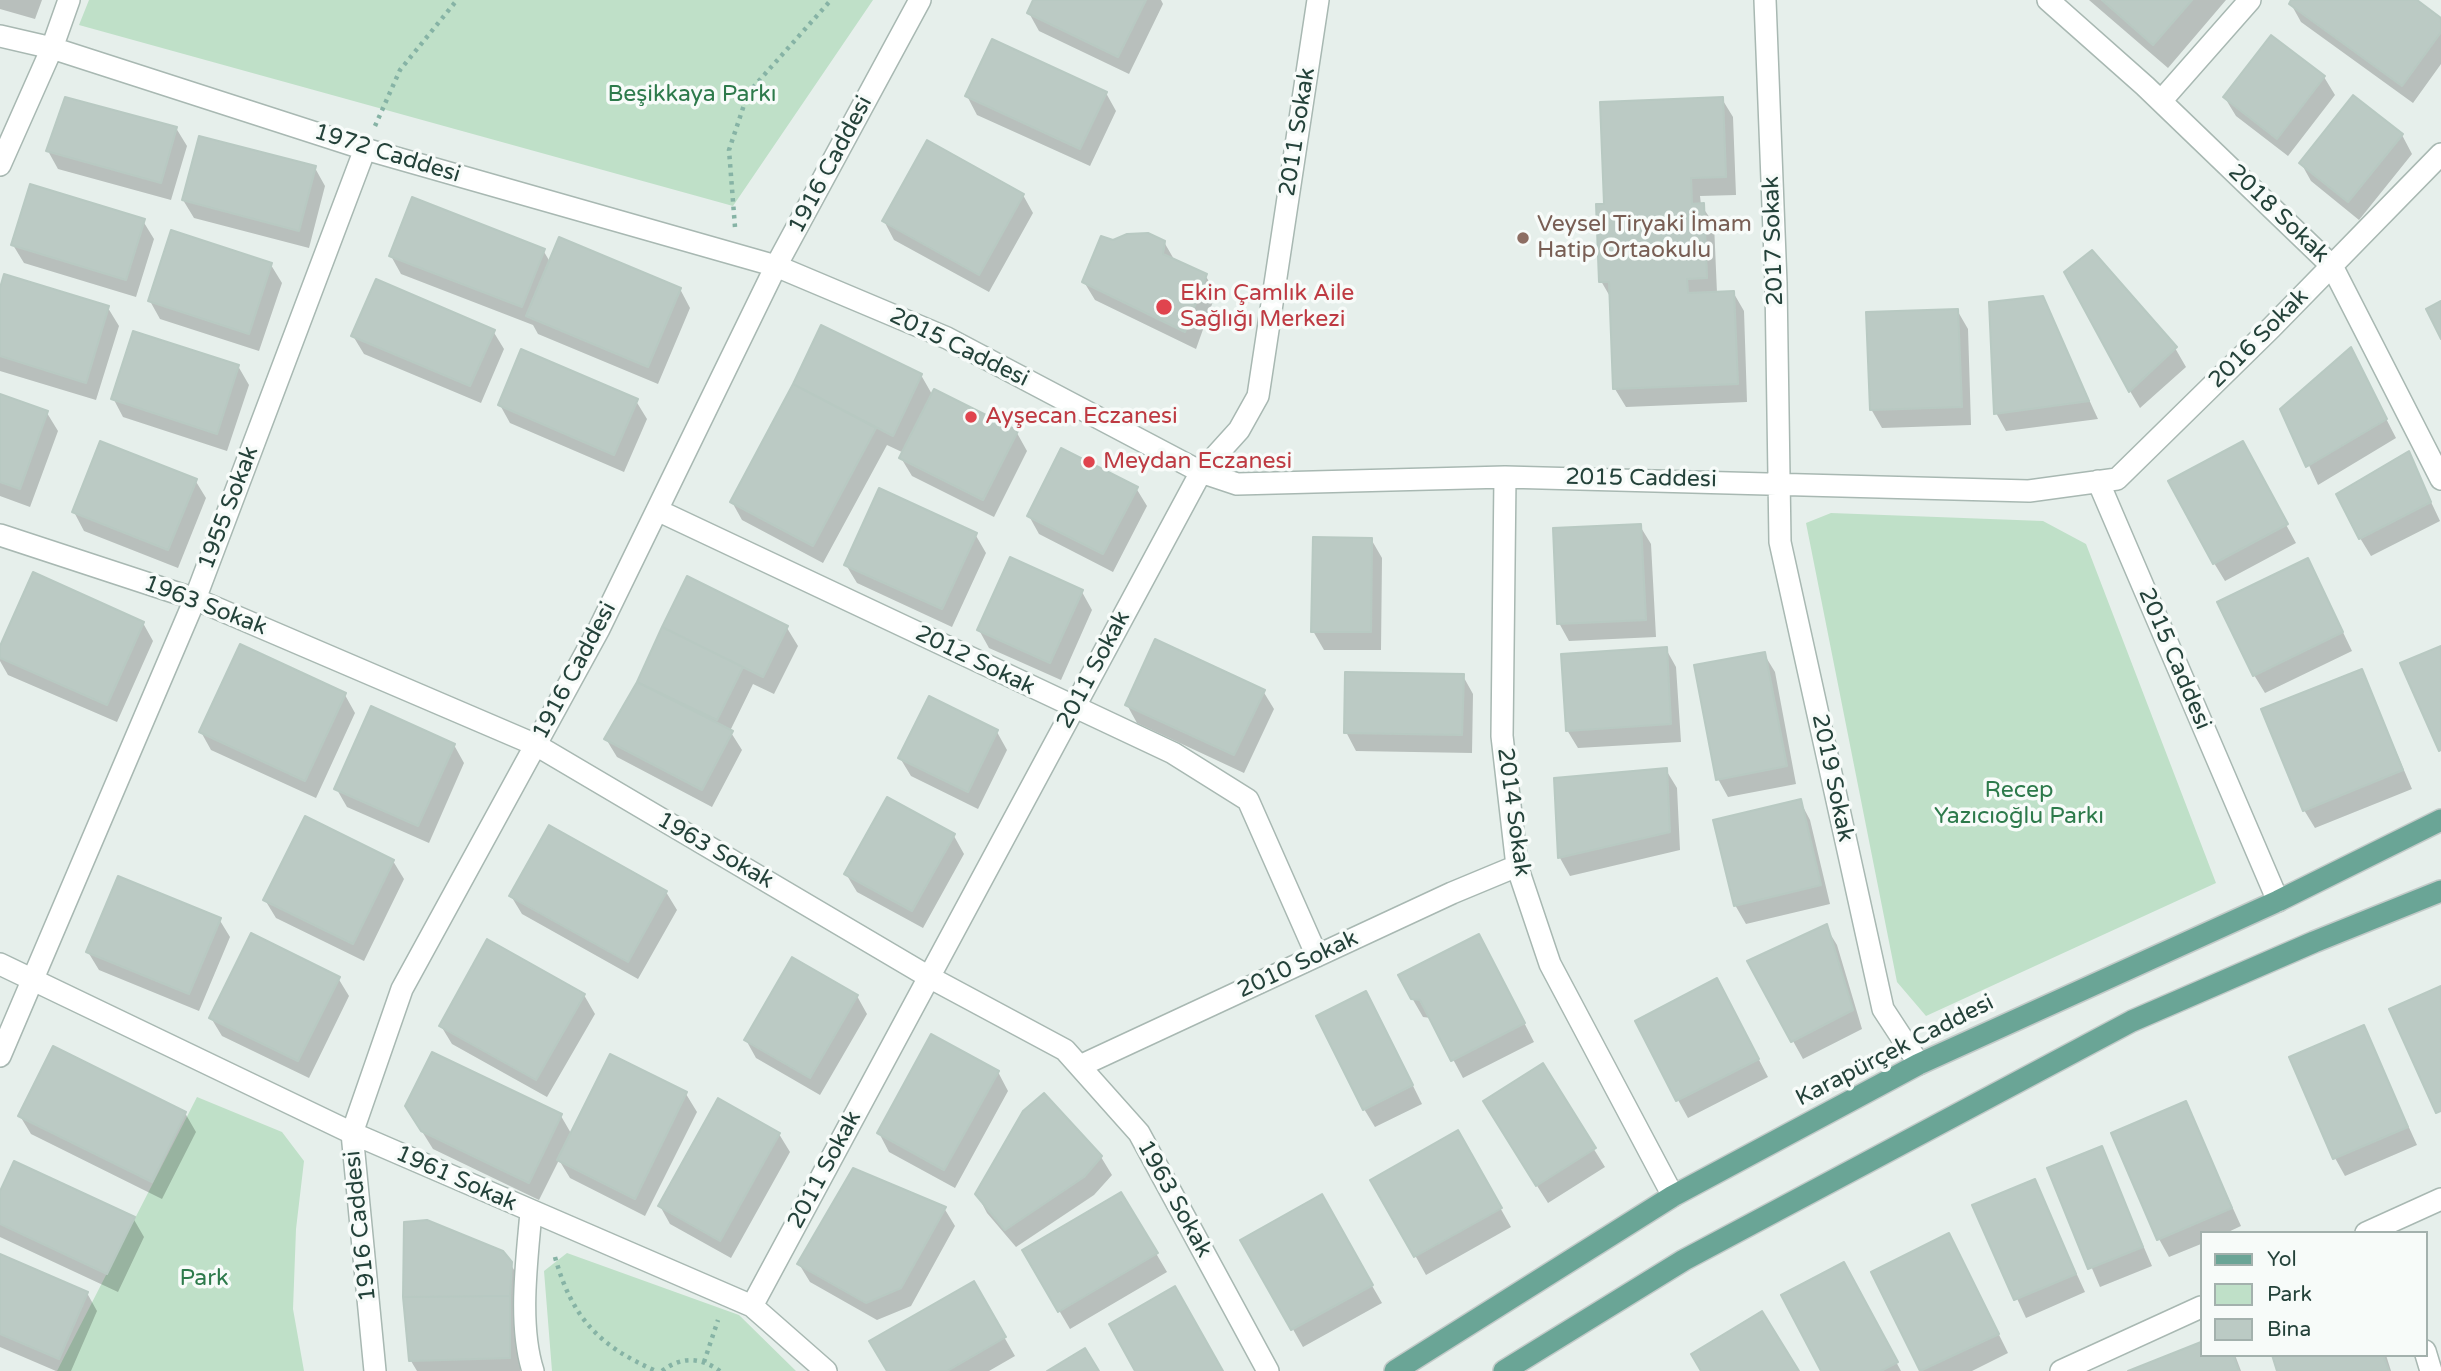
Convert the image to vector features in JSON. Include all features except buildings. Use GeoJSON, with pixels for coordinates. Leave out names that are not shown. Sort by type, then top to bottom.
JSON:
{"type":"FeatureCollection","features":[{"type":"Feature","properties":{"kind":"main road","name":"Karapürçek Caddesi"},"geometry":{"type":"LineString","coordinates":[[1395,1371],[1673,1196],[1919,1064],[2278,901],[2441,820]]}},
{"type":"Feature","properties":{"kind":"main road"},"geometry":{"type":"LineString","coordinates":[[1504,1371],[1684,1260],[2132,1021],[2441,891]]}},
{"type":"Feature","properties":{"kind":"street"},"geometry":{"type":"LineString","coordinates":[[0,165],[52,48],[69,0]]}},
{"type":"Feature","properties":{"kind":"street","name":"1916 Caddesi"},"geometry":{"type":"LineString","coordinates":[[375,1371],[352,1133],[402,989],[599,629],[776,267],[920,0]]}},
{"type":"Feature","properties":{"kind":"street","name":"2011 Sokak"},"geometry":{"type":"LineString","coordinates":[[752,1306],[1201,472],[1239,430],[1258,396],[1318,0]]}},
{"type":"Feature","properties":{"kind":"street","name":"2017 Sokak"},"geometry":{"type":"LineString","coordinates":[[1765,0],[1781,482]]}},
{"type":"Feature","properties":{"kind":"street","name":"2018 Sokak"},"geometry":{"type":"LineString","coordinates":[[2048,0],[2161,101],[2332,266],[2441,479]]}},
{"type":"Feature","properties":{"kind":"street"},"geometry":{"type":"LineString","coordinates":[[2161,101],[2250,0]]}},
{"type":"Feature","properties":{"kind":"street","name":"1972 Caddesi"},"geometry":{"type":"LineString","coordinates":[[0,36],[52,48],[365,149],[776,267]]}},
{"type":"Feature","properties":{"kind":"street","name":"1955 Sokak"},"geometry":{"type":"LineString","coordinates":[[0,1056],[195,599],[365,149]]}},
{"type":"Feature","properties":{"kind":"street","name":"2016 Sokak"},"geometry":{"type":"LineString","coordinates":[[2098,481],[2117,479],[2441,154]]}},
{"type":"Feature","properties":{"kind":"street","name":"2015 Caddesi"},"geometry":{"type":"LineString","coordinates":[[776,267],[947,338],[1201,472],[1237,484],[1505,477],[1781,482],[2028,491],[2098,481],[2278,901]]}},
{"type":"Feature","properties":{"kind":"street","name":"2014 Sokak"},"geometry":{"type":"LineString","coordinates":[[1505,477],[1502,736],[1517,866],[1550,964],[1673,1196]]}},
{"type":"Feature","properties":{"kind":"street","name":"2019 Sokak"},"geometry":{"type":"LineString","coordinates":[[1781,482],[1780,542],[1883,1009],[1919,1064]]}},
{"type":"Feature","properties":{"kind":"street","name":"2012 Sokak"},"geometry":{"type":"LineString","coordinates":[[657,510],[1173,753],[1248,800],[1317,956]]}},
{"type":"Feature","properties":{"kind":"street","name":"1963 Sokak"},"geometry":{"type":"LineString","coordinates":[[0,535],[195,599],[536,745],[929,977],[1065,1050],[1139,1133],[1268,1371]]}},
{"type":"Feature","properties":{"kind":"street","name":"2010 Sokak"},"geometry":{"type":"LineString","coordinates":[[1080,1066],[1517,866]]}},
{"type":"Feature","properties":{"kind":"street","name":"1961 Sokak"},"geometry":{"type":"LineString","coordinates":[[0,964],[352,1133],[752,1306],[826,1371]]}},
{"type":"Feature","properties":{"kind":"street"},"geometry":{"type":"LineString","coordinates":[[2376,1231],[2393,1227],[2441,1199]]}},
{"type":"Feature","properties":{"kind":"street"},"geometry":{"type":"LineString","coordinates":[[533,1371],[528,1355],[526,1273],[541,1215]]}},
{"type":"Feature","properties":{"kind":"street"},"geometry":{"type":"LineString","coordinates":[[2061,1371],[2200,1307]]}},
{"type":"Feature","properties":{"kind":"path"},"geometry":{"type":"LineString","coordinates":[[365,149],[400,70],[457,0]]}},
{"type":"Feature","properties":{"kind":"path"},"geometry":{"type":"LineString","coordinates":[[737,255],[729,150],[748,93],[831,0]]}},
{"type":"Feature","properties":{"kind":"path"},"geometry":{"type":"LineString","coordinates":[[541,1215],[575,1312],[594,1333],[633,1361],[656,1371]]}},
{"type":"Feature","properties":{"kind":"path"},"geometry":{"type":"LineString","coordinates":[[704,1362],[727,1294]]}},
{"type":"Feature","properties":{"kind":"path"},"geometry":{"type":"LineString","coordinates":[[662,1371],[683,1360],[704,1362],[720,1371]]}},
{"type":"Feature","properties":{"kind":"green space","name":"Beşikkaya Parkı"},"geometry":{"type":"Polygon","coordinates":[[[89,0],[873,0],[733,206],[79,25],[89,0]]]}},
{"type":"Feature","properties":{"kind":"green space","name":"Recep Yazıcıoğlu Parkı"},"geometry":{"type":"Polygon","coordinates":[[[1831,513],[2043,521],[2086,544],[2216,883],[1926,1016],[1897,982],[1806,523],[1831,513]]]}},
{"type":"Feature","properties":{"kind":"green space","name":"Park"},"geometry":{"type":"Polygon","coordinates":[[[197,1097],[282,1132],[304,1161],[296,1229],[293,1309],[304,1371],[57,1371],[197,1097]]]}},
{"type":"Feature","properties":{"kind":"green space"},"geometry":{"type":"Polygon","coordinates":[[[567,1253],[739,1315],[796,1371],[552,1371],[544,1271],[567,1253]]]}},
{"type":"Feature","properties":{"kind":"place","name":"Veysel Tiryaki İmam Hatip Ortaokulu"},"geometry":{"type":"Point","coordinates":[1523,238]}},
{"type":"Feature","properties":{"kind":"place","name":"Ekin Çamlık Aile Sağlığı Merkezi"},"geometry":{"type":"Point","coordinates":[1164,307]}},
{"type":"Feature","properties":{"kind":"place","name":"Ayşecan Eczanesi"},"geometry":{"type":"Point","coordinates":[971,417]}},
{"type":"Feature","properties":{"kind":"place","name":"Meydan Eczanesi"},"geometry":{"type":"Point","coordinates":[1089,462]}}]}
